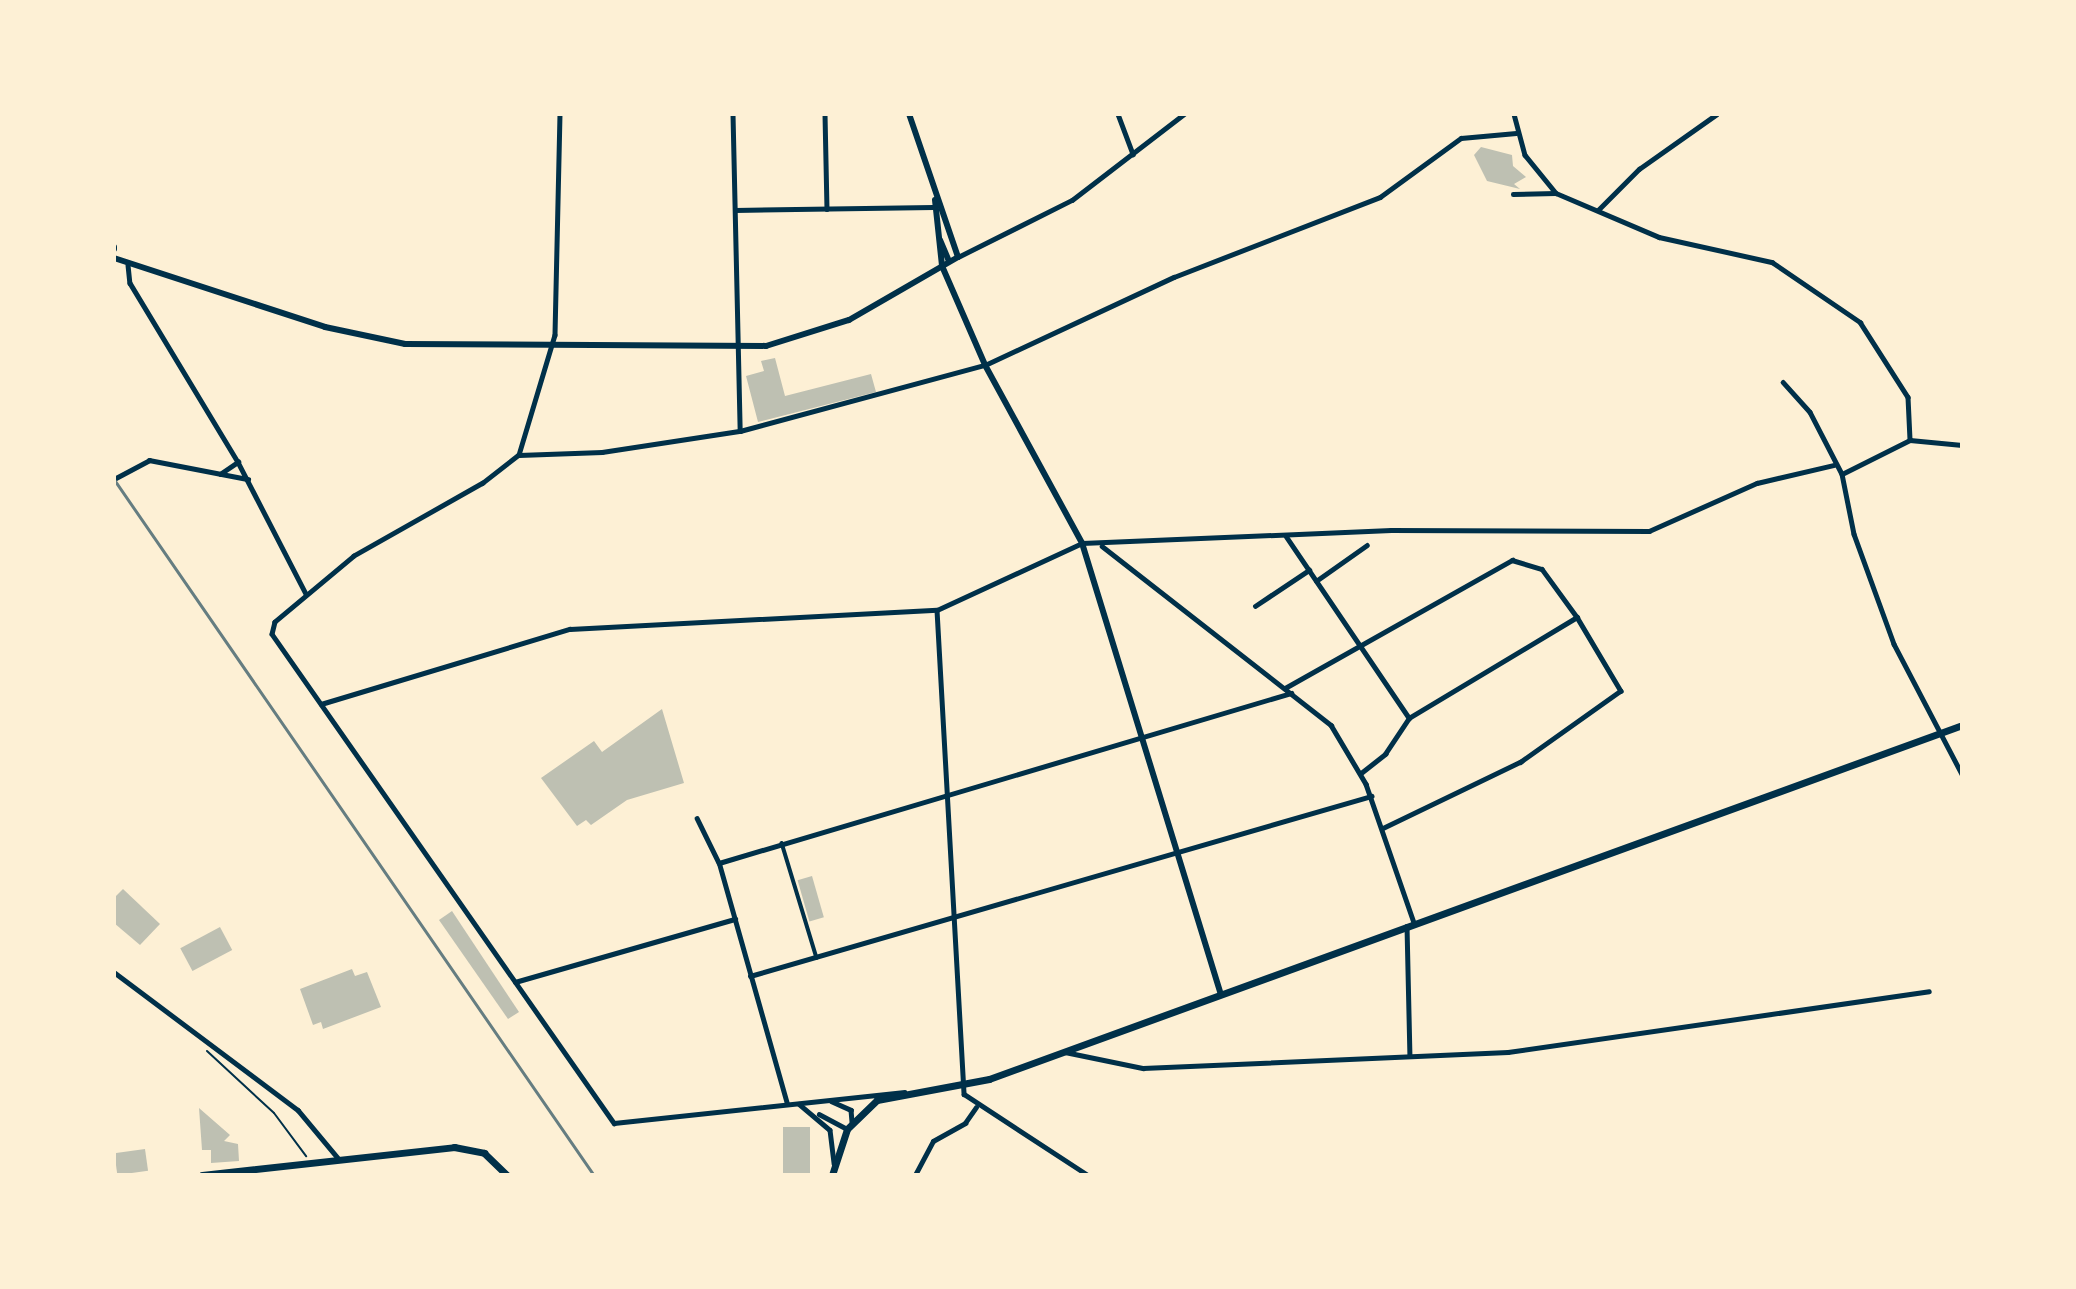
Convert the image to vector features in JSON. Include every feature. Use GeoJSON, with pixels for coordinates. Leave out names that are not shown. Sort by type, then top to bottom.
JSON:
{"type":"FeatureCollection","features":[{"type":"Feature","properties":{"kind":"main road"},"geometry":{"type":"LineString","coordinates":[[833,1172],[846,1129],[877,1100],[905,1092],[963,1086],[1962,725]]}},
{"type":"Feature","properties":{"kind":"main road"},"geometry":{"type":"LineString","coordinates":[[202,1175],[310,1161],[462,1147],[484,1153],[507,1175]]}},
{"type":"Feature","properties":{"kind":"street"},"geometry":{"type":"LineString","coordinates":[[560,114],[553,349],[519,455],[483,483],[362,550],[306,594],[271,628],[583,1081],[619,1125],[905,1092]]}},
{"type":"Feature","properties":{"kind":"street"},"geometry":{"type":"LineString","coordinates":[[733,114],[740,431]]}},
{"type":"Feature","properties":{"kind":"street"},"geometry":{"type":"LineString","coordinates":[[825,114],[827,209]]}},
{"type":"Feature","properties":{"kind":"street"},"geometry":{"type":"LineString","coordinates":[[909,114],[949,261]]}},
{"type":"Feature","properties":{"kind":"street"},"geometry":{"type":"LineString","coordinates":[[1118,114],[1133,154]]}},
{"type":"Feature","properties":{"kind":"street"},"geometry":{"type":"LineString","coordinates":[[114,258],[128,265],[378,341],[553,349],[737,348],[825,330],[949,261],[1055,211],[1184,114]]}},
{"type":"Feature","properties":{"kind":"street"},"geometry":{"type":"LineString","coordinates":[[1514,114],[1516,133],[1537,176],[1556,193],[1659,237],[1772,262],[1837,303],[1880,345],[1900,379],[1910,410],[1910,440]]}},
{"type":"Feature","properties":{"kind":"street"},"geometry":{"type":"LineString","coordinates":[[1598,210],[1639,169],[1717,114]]}},
{"type":"Feature","properties":{"kind":"street"},"geometry":{"type":"LineString","coordinates":[[519,455],[602,452],[740,431],[985,365],[1174,277],[1373,200],[1468,135],[1516,133]]}},
{"type":"Feature","properties":{"kind":"street"},"geometry":{"type":"LineString","coordinates":[[1513,194],[1556,193]]}},
{"type":"Feature","properties":{"kind":"street"},"geometry":{"type":"LineString","coordinates":[[735,210],[934,204]]}},
{"type":"Feature","properties":{"kind":"street"},"geometry":{"type":"LineString","coordinates":[[934,204],[958,257]]}},
{"type":"Feature","properties":{"kind":"street"},"geometry":{"type":"LineString","coordinates":[[934,204],[942,266],[985,365],[1082,544],[1175,855],[1221,994]]}},
{"type":"Feature","properties":{"kind":"street"},"geometry":{"type":"LineString","coordinates":[[128,265],[133,290],[238,462],[306,594]]}},
{"type":"Feature","properties":{"kind":"street"},"geometry":{"type":"LineString","coordinates":[[1783,382],[1810,412],[1834,465],[1842,474],[1874,591],[1939,732],[1962,774]]}},
{"type":"Feature","properties":{"kind":"street"},"geometry":{"type":"LineString","coordinates":[[1842,474],[1910,440],[1962,445]]}},
{"type":"Feature","properties":{"kind":"street"},"geometry":{"type":"LineString","coordinates":[[114,479],[133,466],[157,460],[248,480]]}},
{"type":"Feature","properties":{"kind":"street"},"geometry":{"type":"LineString","coordinates":[[220,474],[238,462]]}},
{"type":"Feature","properties":{"kind":"street"},"geometry":{"type":"LineString","coordinates":[[321,704],[570,629],[937,610],[1082,544],[1285,535],[1649,531],[1756,483],[1834,465]]}},
{"type":"Feature","properties":{"kind":"street"},"geometry":{"type":"LineString","coordinates":[[1285,535],[1409,718]]}},
{"type":"Feature","properties":{"kind":"street"},"geometry":{"type":"LineString","coordinates":[[1101,545],[1331,725],[1362,773],[1384,828],[1411,924],[1410,1055]]}},
{"type":"Feature","properties":{"kind":"street"},"geometry":{"type":"LineString","coordinates":[[1316,581],[1367,545]]}},
{"type":"Feature","properties":{"kind":"street"},"geometry":{"type":"LineString","coordinates":[[1285,688],[1501,563],[1523,561],[1545,572],[1577,617],[1621,691],[1521,762],[1384,828]]}},
{"type":"Feature","properties":{"kind":"street"},"geometry":{"type":"LineString","coordinates":[[1255,606],[1308,570]]}},
{"type":"Feature","properties":{"kind":"street"},"geometry":{"type":"LineString","coordinates":[[937,610],[963,1086],[968,1101],[976,1107],[1088,1175]]}},
{"type":"Feature","properties":{"kind":"street"},"geometry":{"type":"LineString","coordinates":[[1362,773],[1385,754],[1409,718],[1577,617]]}},
{"type":"Feature","properties":{"kind":"street"},"geometry":{"type":"LineString","coordinates":[[719,863],[782,842],[1291,693]]}},
{"type":"Feature","properties":{"kind":"street"},"geometry":{"type":"LineString","coordinates":[[750,976],[954,920],[1371,796]]}},
{"type":"Feature","properties":{"kind":"street"},"geometry":{"type":"LineString","coordinates":[[697,818],[719,863],[787,1104]]}},
{"type":"Feature","properties":{"kind":"street"},"geometry":{"type":"LineString","coordinates":[[782,842],[817,958]]}},
{"type":"Feature","properties":{"kind":"street"},"geometry":{"type":"LineString","coordinates":[[515,982],[735,919]]}},
{"type":"Feature","properties":{"kind":"street"},"geometry":{"type":"LineString","coordinates":[[114,972],[298,1110],[338,1158]]}},
{"type":"Feature","properties":{"kind":"street"},"geometry":{"type":"LineString","coordinates":[[1064,1051],[1143,1068],[1410,1055],[1600,1042],[1929,991]]}},
{"type":"Feature","properties":{"kind":"street"},"geometry":{"type":"LineString","coordinates":[[827,1100],[847,1107],[852,1122]]}},
{"type":"Feature","properties":{"kind":"street"},"geometry":{"type":"LineString","coordinates":[[799,1103],[846,1129]]}},
{"type":"Feature","properties":{"kind":"street"},"geometry":{"type":"LineString","coordinates":[[915,1175],[933,1141],[965,1123],[976,1107]]}},
{"type":"Feature","properties":{"kind":"street"},"geometry":{"type":"LineString","coordinates":[[813,1110],[830,1130],[833,1172]]}},
{"type":"Feature","properties":{"kind":"path"},"geometry":{"type":"LineString","coordinates":[[200,1045],[274,1114],[310,1161]]}},
{"type":"Feature","properties":{"kind":"building"},"geometry":{"type":"Polygon","coordinates":[[[1481,147],[1512,155],[1513,166],[1526,177],[1514,184],[1520,189],[1487,181],[1474,155],[1481,147]]]}},
{"type":"Feature","properties":{"kind":"building"},"geometry":{"type":"Polygon","coordinates":[[[775,358],[785,396],[871,374],[876,392],[758,422],[746,376],[764,371],[761,361],[775,358]]]}},
{"type":"Feature","properties":{"kind":"building"},"geometry":{"type":"Polygon","coordinates":[[[662,709],[684,783],[627,800],[591,825],[586,820],[577,826],[541,778],[594,741],[602,752],[662,709]]]}},
{"type":"Feature","properties":{"kind":"building"},"geometry":{"type":"Polygon","coordinates":[[[812,876],[824,917],[809,921],[798,880],[812,876]]]}},
{"type":"Feature","properties":{"kind":"building"},"geometry":{"type":"Polygon","coordinates":[[[123,889],[160,924],[140,945],[114,923],[114,898],[123,889]]]}},
{"type":"Feature","properties":{"kind":"building"},"geometry":{"type":"Polygon","coordinates":[[[452,911],[519,1012],[508,1019],[439,920],[452,911]]]}},
{"type":"Feature","properties":{"kind":"building"},"geometry":{"type":"Polygon","coordinates":[[[220,927],[232,950],[192,971],[180,948],[220,927]]]}},
{"type":"Feature","properties":{"kind":"building"},"geometry":{"type":"Polygon","coordinates":[[[352,969],[355,976],[367,972],[381,1007],[323,1029],[321,1022],[313,1025],[300,989],[352,969]]]}},
{"type":"Feature","properties":{"kind":"building"},"geometry":{"type":"Polygon","coordinates":[[[199,1108],[230,1135],[224,1141],[238,1144],[239,1161],[211,1163],[211,1150],[202,1150],[199,1108]]]}},
{"type":"Feature","properties":{"kind":"building"},"geometry":{"type":"Polygon","coordinates":[[[783,1127],[810,1127],[810,1175],[783,1175],[783,1127]]]}},
{"type":"Feature","properties":{"kind":"building"},"geometry":{"type":"Polygon","coordinates":[[[145,1149],[148,1171],[117,1175],[114,1153],[145,1149]]]}},
{"type":"Feature","properties":{"kind":"railway"},"geometry":{"type":"LineString","coordinates":[[114,479],[594,1175]]}}]}
